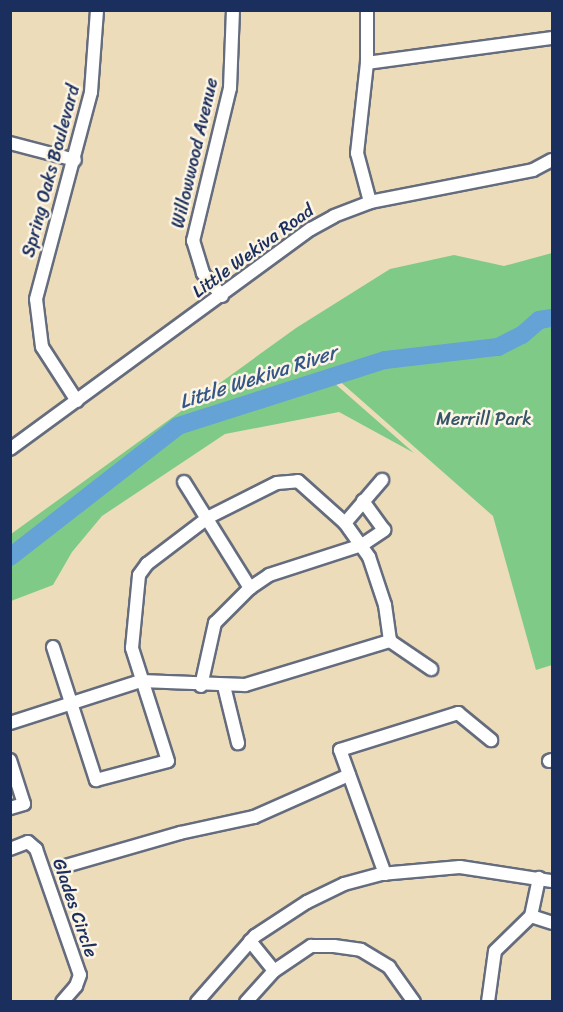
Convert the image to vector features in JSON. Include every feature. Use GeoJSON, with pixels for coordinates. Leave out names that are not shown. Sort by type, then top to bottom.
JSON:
{"type":"FeatureCollection","features":[{"type":"Feature","properties":{"kind":"street","name":"Spring Oaks Boulevard"},"geometry":{"type":"LineString","coordinates":[[77,401],[42,347],[36,299],[75,160],[93,83],[97,10]]}},
{"type":"Feature","properties":{"kind":"street","name":"Willowwood Avenue"},"geometry":{"type":"LineString","coordinates":[[222,296],[203,273],[193,241],[230,88],[233,10]]}},
{"type":"Feature","properties":{"kind":"street"},"geometry":{"type":"LineString","coordinates":[[367,10],[367,63],[357,153],[370,202]]}},
{"type":"Feature","properties":{"kind":"street"},"geometry":{"type":"LineString","coordinates":[[367,63],[552,38]]}},
{"type":"Feature","properties":{"kind":"street"},"geometry":{"type":"LineString","coordinates":[[10,143],[75,160]]}},
{"type":"Feature","properties":{"kind":"street","name":"Little Wekiva Road"},"geometry":{"type":"LineString","coordinates":[[10,449],[311,229],[370,202],[533,170],[552,160]]}},
{"type":"Feature","properties":{"kind":"street"},"geometry":{"type":"LineString","coordinates":[[345,523],[382,480]]}},
{"type":"Feature","properties":{"kind":"street"},"geometry":{"type":"LineString","coordinates":[[54,647],[96,780],[168,761],[132,648],[139,575],[147,564],[210,517],[277,483],[298,481],[345,523],[362,545],[385,605],[390,641],[431,669]]}},
{"type":"Feature","properties":{"kind":"street"},"geometry":{"type":"LineString","coordinates":[[184,482],[210,517],[250,588]]}},
{"type":"Feature","properties":{"kind":"street"},"geometry":{"type":"LineString","coordinates":[[201,686],[215,623],[250,588],[269,575],[362,545],[384,530],[363,501]]}},
{"type":"Feature","properties":{"kind":"street"},"geometry":{"type":"LineString","coordinates":[[10,723],[141,681],[201,686],[245,685],[390,641]]}},
{"type":"Feature","properties":{"kind":"street"},"geometry":{"type":"LineString","coordinates":[[224,686],[238,743]]}},
{"type":"Feature","properties":{"kind":"street"},"geometry":{"type":"LineString","coordinates":[[385,874],[361,817],[340,750],[458,713],[491,740]]}},
{"type":"Feature","properties":{"kind":"street"},"geometry":{"type":"LineString","coordinates":[[10,760],[24,804],[10,808]]}},
{"type":"Feature","properties":{"kind":"street"},"geometry":{"type":"LineString","coordinates":[[62,867],[180,833],[254,818],[349,775]]}},
{"type":"Feature","properties":{"kind":"street","name":"Glades Circle"},"geometry":{"type":"LineString","coordinates":[[10,849],[28,842],[36,849],[76,963],[80,975],[76,986],[62,1002]]}},
{"type":"Feature","properties":{"kind":"street"},"geometry":{"type":"LineString","coordinates":[[197,1002],[250,940],[307,902],[344,884],[385,874],[460,867],[552,881]]}},
{"type":"Feature","properties":{"kind":"street"},"geometry":{"type":"LineString","coordinates":[[488,1002],[495,951],[531,916],[539,878]]}},
{"type":"Feature","properties":{"kind":"street"},"geometry":{"type":"LineString","coordinates":[[531,916],[552,923]]}},
{"type":"Feature","properties":{"kind":"street"},"geometry":{"type":"LineString","coordinates":[[250,940],[274,971]]}},
{"type":"Feature","properties":{"kind":"street"},"geometry":{"type":"LineString","coordinates":[[246,1002],[274,971],[311,946],[361,950],[389,968],[414,1002]]}},
{"type":"Feature","properties":{"kind":"green space"},"geometry":{"type":"Polygon","coordinates":[[[552,253],[552,315],[537,317],[496,344],[421,353],[332,375],[333,382],[414,453],[339,412],[225,434],[102,516],[72,552],[53,585],[11,601],[11,534],[296,328],[390,269],[454,255],[504,266],[552,253]]]}},
{"type":"Feature","properties":{"kind":"green space","name":"Merrill Park"},"geometry":{"type":"Polygon","coordinates":[[[552,320],[552,665],[536,670],[493,516],[336,378],[422,358],[498,349],[540,321],[552,320]]]}},
{"type":"Feature","properties":{"kind":"waterway","name":"Little Wekiva River"},"geometry":{"type":"LineString","coordinates":[[10,557],[178,426],[385,360],[498,347],[522,335],[539,320],[552,318]]}}]}
